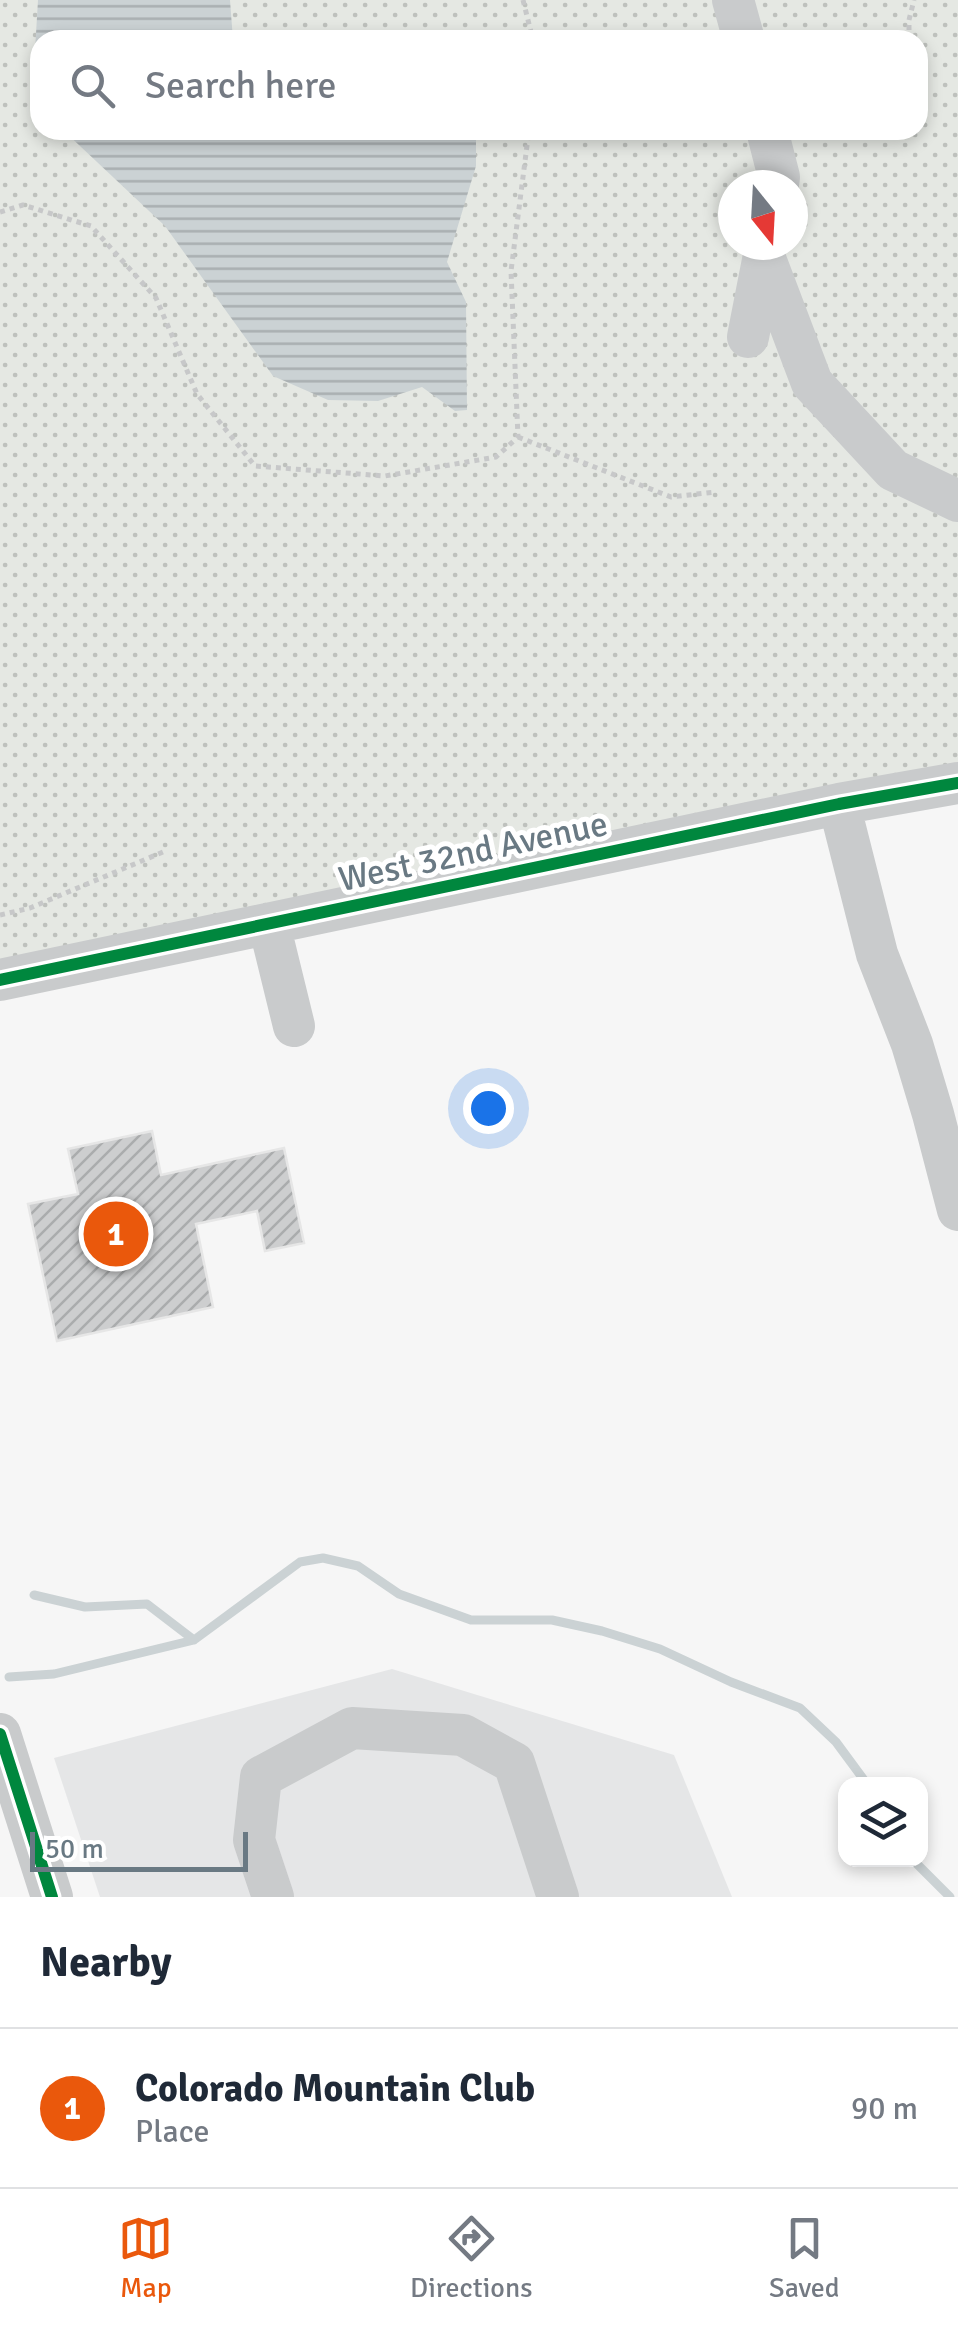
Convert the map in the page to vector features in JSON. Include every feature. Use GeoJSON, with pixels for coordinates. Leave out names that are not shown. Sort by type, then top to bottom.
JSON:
{"type":"FeatureCollection","features":[{"type":"Feature","properties":{"kind":"street"},"geometry":{"type":"LineString","coordinates":[[733,0],[741,30]]}},
{"type":"Feature","properties":{"kind":"street"},"geometry":{"type":"LineString","coordinates":[[770,140],[777,170]]}},
{"type":"Feature","properties":{"kind":"street"},"geometry":{"type":"LineString","coordinates":[[748,338],[763,260]]}},
{"type":"Feature","properties":{"kind":"street"},"geometry":{"type":"LineString","coordinates":[[769,260],[812,382],[893,470],[958,501]]}},
{"type":"Feature","properties":{"kind":"street","name":"West 32nd Avenue"},"geometry":{"type":"LineString","coordinates":[[0,980],[839,804],[958,783]]}},
{"type":"Feature","properties":{"kind":"street"},"geometry":{"type":"LineString","coordinates":[[839,804],[877,954],[917,1062],[958,1210]]}},
{"type":"Feature","properties":{"kind":"street"},"geometry":{"type":"LineString","coordinates":[[269,924],[294,1026]]}},
{"type":"Feature","properties":{"kind":"street"},"geometry":{"type":"LineString","coordinates":[[274,1897],[254,1840],[261,1776],[352,1728],[464,1735],[514,1763],[558,1897]]}},
{"type":"Feature","properties":{"kind":"street"},"geometry":{"type":"LineString","coordinates":[[0,1734],[52,1897]]}},
{"type":"Feature","properties":{"kind":"path"},"geometry":{"type":"LineString","coordinates":[[523,0],[530,30]]}},
{"type":"Feature","properties":{"kind":"path"},"geometry":{"type":"LineString","coordinates":[[910,30],[914,0]]}},
{"type":"Feature","properties":{"kind":"path"},"geometry":{"type":"LineString","coordinates":[[518,438],[511,270],[528,140]]}},
{"type":"Feature","properties":{"kind":"path"},"geometry":{"type":"LineString","coordinates":[[0,212],[23,205],[91,226],[156,298],[197,394],[255,466],[384,476],[496,457],[518,438]]}},
{"type":"Feature","properties":{"kind":"path"},"geometry":{"type":"LineString","coordinates":[[518,438],[671,497],[715,492]]}},
{"type":"Feature","properties":{"kind":"path"},"geometry":{"type":"LineString","coordinates":[[0,916],[30,908],[163,852]]}},
{"type":"Feature","properties":{"kind":"shaded area"},"geometry":{"type":"Polygon","coordinates":[[[0,0],[958,0],[958,785],[0,964],[0,0]]]}},
{"type":"Feature","properties":{"kind":"shaded area"},"geometry":{"type":"Polygon","coordinates":[[[38,0],[230,0],[232,30],[36,30],[38,0]]]}},
{"type":"Feature","properties":{"kind":"shaded area"},"geometry":{"type":"Polygon","coordinates":[[[74,140],[476,140],[476,166],[447,262],[466,302],[467,410],[455,411],[422,387],[378,401],[328,400],[273,376],[165,226],[74,140]]]}},
{"type":"Feature","properties":{"kind":"shaded area"},"geometry":{"type":"Polygon","coordinates":[[[392,1669],[674,1755],[732,1897],[100,1897],[54,1758],[392,1669]]]}},
{"type":"Feature","properties":{"kind":"building"},"geometry":{"type":"Polygon","coordinates":[[[152,1131],[161,1175],[284,1148],[304,1243],[265,1251],[257,1211],[196,1224],[213,1307],[57,1341],[28,1204],[78,1194],[68,1149],[152,1131]]]}},
{"type":"Feature","properties":{"kind":"waterway"},"geometry":{"type":"LineString","coordinates":[[9,1677],[54,1674],[194,1640],[300,1562],[323,1558],[358,1566],[399,1594],[471,1620],[552,1620],[660,1649],[800,1708],[836,1742],[862,1777]]}},
{"type":"Feature","properties":{"kind":"waterway"},"geometry":{"type":"LineString","coordinates":[[34,1595],[85,1607],[147,1604],[194,1640]]}},
{"type":"Feature","properties":{"kind":"waterway"},"geometry":{"type":"LineString","coordinates":[[920,1867],[950,1897]]}},
{"type":"Feature","properties":{"kind":"cycle path"},"geometry":{"type":"LineString","coordinates":[[0,980],[839,804],[958,783]]}},
{"type":"Feature","properties":{"kind":"cycle path"},"geometry":{"type":"LineString","coordinates":[[0,1734],[52,1897]]}},
{"type":"Feature","properties":{"kind":"place","name":"Colorado Mountain Club"},"geometry":{"type":"Point","coordinates":[116,1234]}}]}
